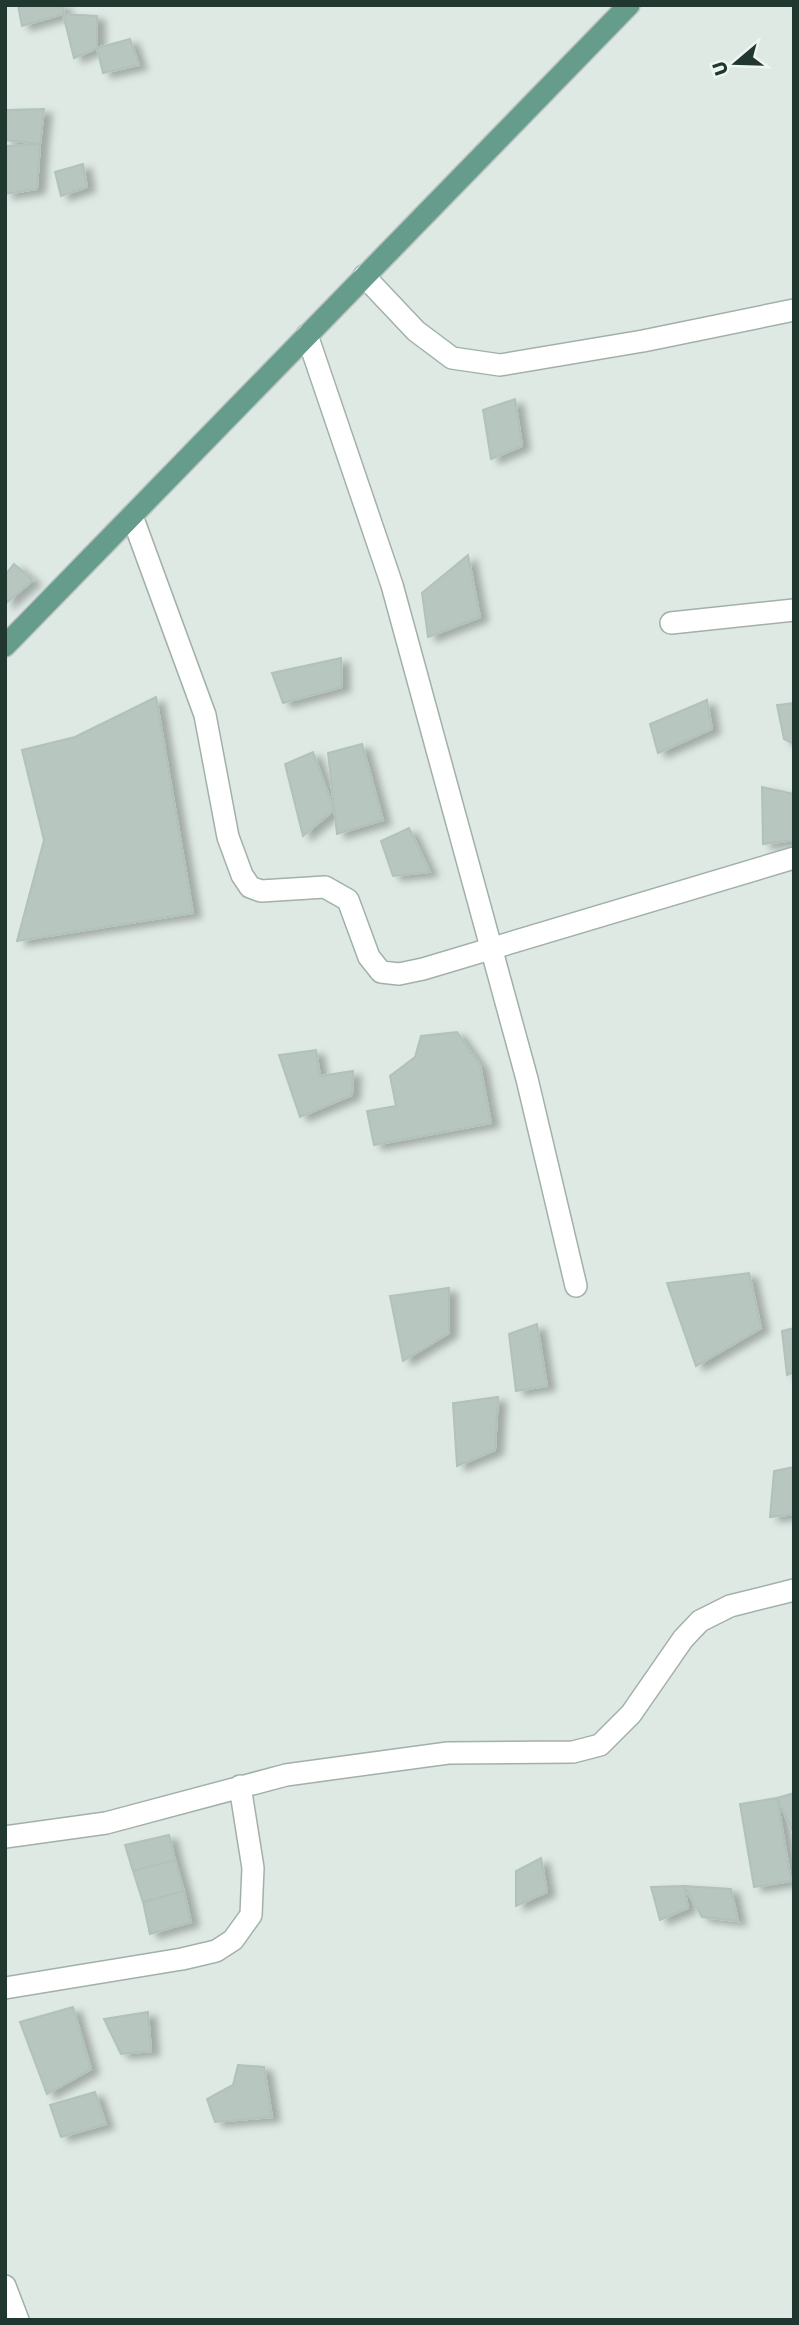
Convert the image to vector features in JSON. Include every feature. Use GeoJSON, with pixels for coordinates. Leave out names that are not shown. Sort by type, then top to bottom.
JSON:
{"type":"FeatureCollection","features":[{"type":"Feature","properties":{"kind":"main road"},"geometry":{"type":"LineString","coordinates":[[5,646],[629,5]]}},
{"type":"Feature","properties":{"kind":"street"},"geometry":{"type":"LineString","coordinates":[[364,276],[416,331],[452,358],[500,365],[643,341],[794,310]]}},
{"type":"Feature","properties":{"kind":"street"},"geometry":{"type":"LineString","coordinates":[[307,335],[392,585],[527,1079],[576,1286]]}},
{"type":"Feature","properties":{"kind":"street"},"geometry":{"type":"LineString","coordinates":[[132,516],[205,715],[228,836],[242,875],[250,887],[261,891],[325,887],[348,900],[369,957],[381,972],[411,971],[794,858]]}},
{"type":"Feature","properties":{"kind":"street"},"geometry":{"type":"LineString","coordinates":[[671,623],[794,610]]}},
{"type":"Feature","properties":{"kind":"street"},"geometry":{"type":"LineString","coordinates":[[5,1837],[106,1823],[286,1775],[449,1753],[573,1752],[600,1745],[631,1714],[683,1639],[700,1621],[730,1606],[794,1590]]}},
{"type":"Feature","properties":{"kind":"street"},"geometry":{"type":"LineString","coordinates":[[5,1988],[194,1956],[216,1951],[233,1940],[251,1915],[253,1868],[240,1786]]}},
{"type":"Feature","properties":{"kind":"street"},"geometry":{"type":"LineString","coordinates":[[5,2286],[18,2320]]}},
{"type":"Feature","properties":{"kind":"building"},"geometry":{"type":"Polygon","coordinates":[[[18,5],[64,5],[63,14],[22,26],[18,5]]]}},
{"type":"Feature","properties":{"kind":"building"},"geometry":{"type":"Polygon","coordinates":[[[63,14],[97,16],[97,48],[74,58],[63,14]]]}},
{"type":"Feature","properties":{"kind":"building"},"geometry":{"type":"Polygon","coordinates":[[[130,39],[139,65],[103,73],[97,48],[130,39]]]}},
{"type":"Feature","properties":{"kind":"building"},"geometry":{"type":"Polygon","coordinates":[[[44,109],[40,144],[5,140],[5,110],[44,109]]]}},
{"type":"Feature","properties":{"kind":"building"},"geometry":{"type":"Polygon","coordinates":[[[40,144],[37,189],[5,194],[5,146],[40,144]]]}},
{"type":"Feature","properties":{"kind":"building"},"geometry":{"type":"Polygon","coordinates":[[[83,164],[87,187],[61,196],[55,172],[83,164]]]}},
{"type":"Feature","properties":{"kind":"building"},"geometry":{"type":"Polygon","coordinates":[[[515,399],[522,446],[491,459],[483,410],[515,399]]]}},
{"type":"Feature","properties":{"kind":"building"},"geometry":{"type":"Polygon","coordinates":[[[468,555],[480,617],[428,637],[422,593],[468,555]]]}},
{"type":"Feature","properties":{"kind":"building"},"geometry":{"type":"Polygon","coordinates":[[[14,564],[33,580],[5,604],[5,575],[14,564]]]}},
{"type":"Feature","properties":{"kind":"building"},"geometry":{"type":"Polygon","coordinates":[[[341,658],[342,687],[283,703],[272,673],[341,658]]]}},
{"type":"Feature","properties":{"kind":"building"},"geometry":{"type":"Polygon","coordinates":[[[156,697],[193,913],[17,941],[44,840],[22,750],[75,737],[156,697]]]}},
{"type":"Feature","properties":{"kind":"building"},"geometry":{"type":"Polygon","coordinates":[[[707,700],[712,729],[658,753],[650,724],[707,700]]]}},
{"type":"Feature","properties":{"kind":"building"},"geometry":{"type":"Polygon","coordinates":[[[794,703],[794,744],[784,739],[777,705],[794,703]]]}},
{"type":"Feature","properties":{"kind":"building"},"geometry":{"type":"Polygon","coordinates":[[[362,744],[383,820],[337,834],[328,753],[362,744]]]}},
{"type":"Feature","properties":{"kind":"building"},"geometry":{"type":"Polygon","coordinates":[[[313,752],[334,810],[303,836],[285,764],[313,752]]]}},
{"type":"Feature","properties":{"kind":"building"},"geometry":{"type":"Polygon","coordinates":[[[762,787],[794,794],[794,840],[763,844],[762,787]]]}},
{"type":"Feature","properties":{"kind":"building"},"geometry":{"type":"Polygon","coordinates":[[[409,828],[430,872],[393,876],[381,841],[409,828]]]}},
{"type":"Feature","properties":{"kind":"building"},"geometry":{"type":"Polygon","coordinates":[[[457,1032],[480,1065],[491,1123],[374,1145],[367,1111],[396,1106],[390,1076],[415,1057],[421,1036],[457,1032]]]}},
{"type":"Feature","properties":{"kind":"building"},"geometry":{"type":"Polygon","coordinates":[[[316,1050],[320,1076],[353,1071],[352,1095],[300,1117],[279,1055],[316,1050]]]}},
{"type":"Feature","properties":{"kind":"building"},"geometry":{"type":"Polygon","coordinates":[[[749,1273],[761,1328],[696,1366],[667,1283],[749,1273]]]}},
{"type":"Feature","properties":{"kind":"building"},"geometry":{"type":"Polygon","coordinates":[[[449,1288],[449,1333],[403,1361],[390,1296],[449,1288]]]}},
{"type":"Feature","properties":{"kind":"building"},"geometry":{"type":"Polygon","coordinates":[[[537,1324],[547,1386],[516,1391],[509,1334],[537,1324]]]}},
{"type":"Feature","properties":{"kind":"building"},"geometry":{"type":"Polygon","coordinates":[[[794,1328],[794,1372],[787,1375],[782,1331],[794,1328]]]}},
{"type":"Feature","properties":{"kind":"building"},"geometry":{"type":"Polygon","coordinates":[[[498,1397],[495,1450],[457,1466],[453,1403],[498,1397]]]}},
{"type":"Feature","properties":{"kind":"building"},"geometry":{"type":"Polygon","coordinates":[[[794,1467],[794,1514],[770,1517],[774,1471],[794,1467]]]}},
{"type":"Feature","properties":{"kind":"building"},"geometry":{"type":"Polygon","coordinates":[[[794,1793],[794,1834],[777,1798],[794,1793]]]}},
{"type":"Feature","properties":{"kind":"building"},"geometry":{"type":"Polygon","coordinates":[[[777,1798],[791,1881],[754,1887],[740,1804],[777,1798]]]}},
{"type":"Feature","properties":{"kind":"building"},"geometry":{"type":"Polygon","coordinates":[[[169,1835],[175,1860],[133,1871],[125,1845],[169,1835]]]}},
{"type":"Feature","properties":{"kind":"building"},"geometry":{"type":"Polygon","coordinates":[[[541,1858],[547,1892],[516,1906],[516,1871],[541,1858]]]}},
{"type":"Feature","properties":{"kind":"building"},"geometry":{"type":"Polygon","coordinates":[[[175,1860],[184,1891],[143,1902],[133,1871],[175,1860]]]}},
{"type":"Feature","properties":{"kind":"building"},"geometry":{"type":"Polygon","coordinates":[[[684,1886],[688,1908],[660,1920],[651,1887],[684,1886]]]}},
{"type":"Feature","properties":{"kind":"building"},"geometry":{"type":"Polygon","coordinates":[[[684,1886],[731,1889],[738,1921],[702,1917],[684,1886]]]}},
{"type":"Feature","properties":{"kind":"building"},"geometry":{"type":"Polygon","coordinates":[[[184,1891],[191,1922],[150,1934],[143,1902],[184,1891]]]}},
{"type":"Feature","properties":{"kind":"building"},"geometry":{"type":"Polygon","coordinates":[[[73,2007],[91,2069],[47,2094],[20,2022],[73,2007]]]}},
{"type":"Feature","properties":{"kind":"building"},"geometry":{"type":"Polygon","coordinates":[[[148,2012],[151,2051],[121,2054],[104,2019],[148,2012]]]}},
{"type":"Feature","properties":{"kind":"building"},"geometry":{"type":"Polygon","coordinates":[[[238,2065],[264,2067],[272,2117],[215,2122],[207,2099],[233,2085],[238,2065]]]}},
{"type":"Feature","properties":{"kind":"building"},"geometry":{"type":"Polygon","coordinates":[[[95,2092],[106,2124],[61,2137],[50,2105],[95,2092]]]}}]}
